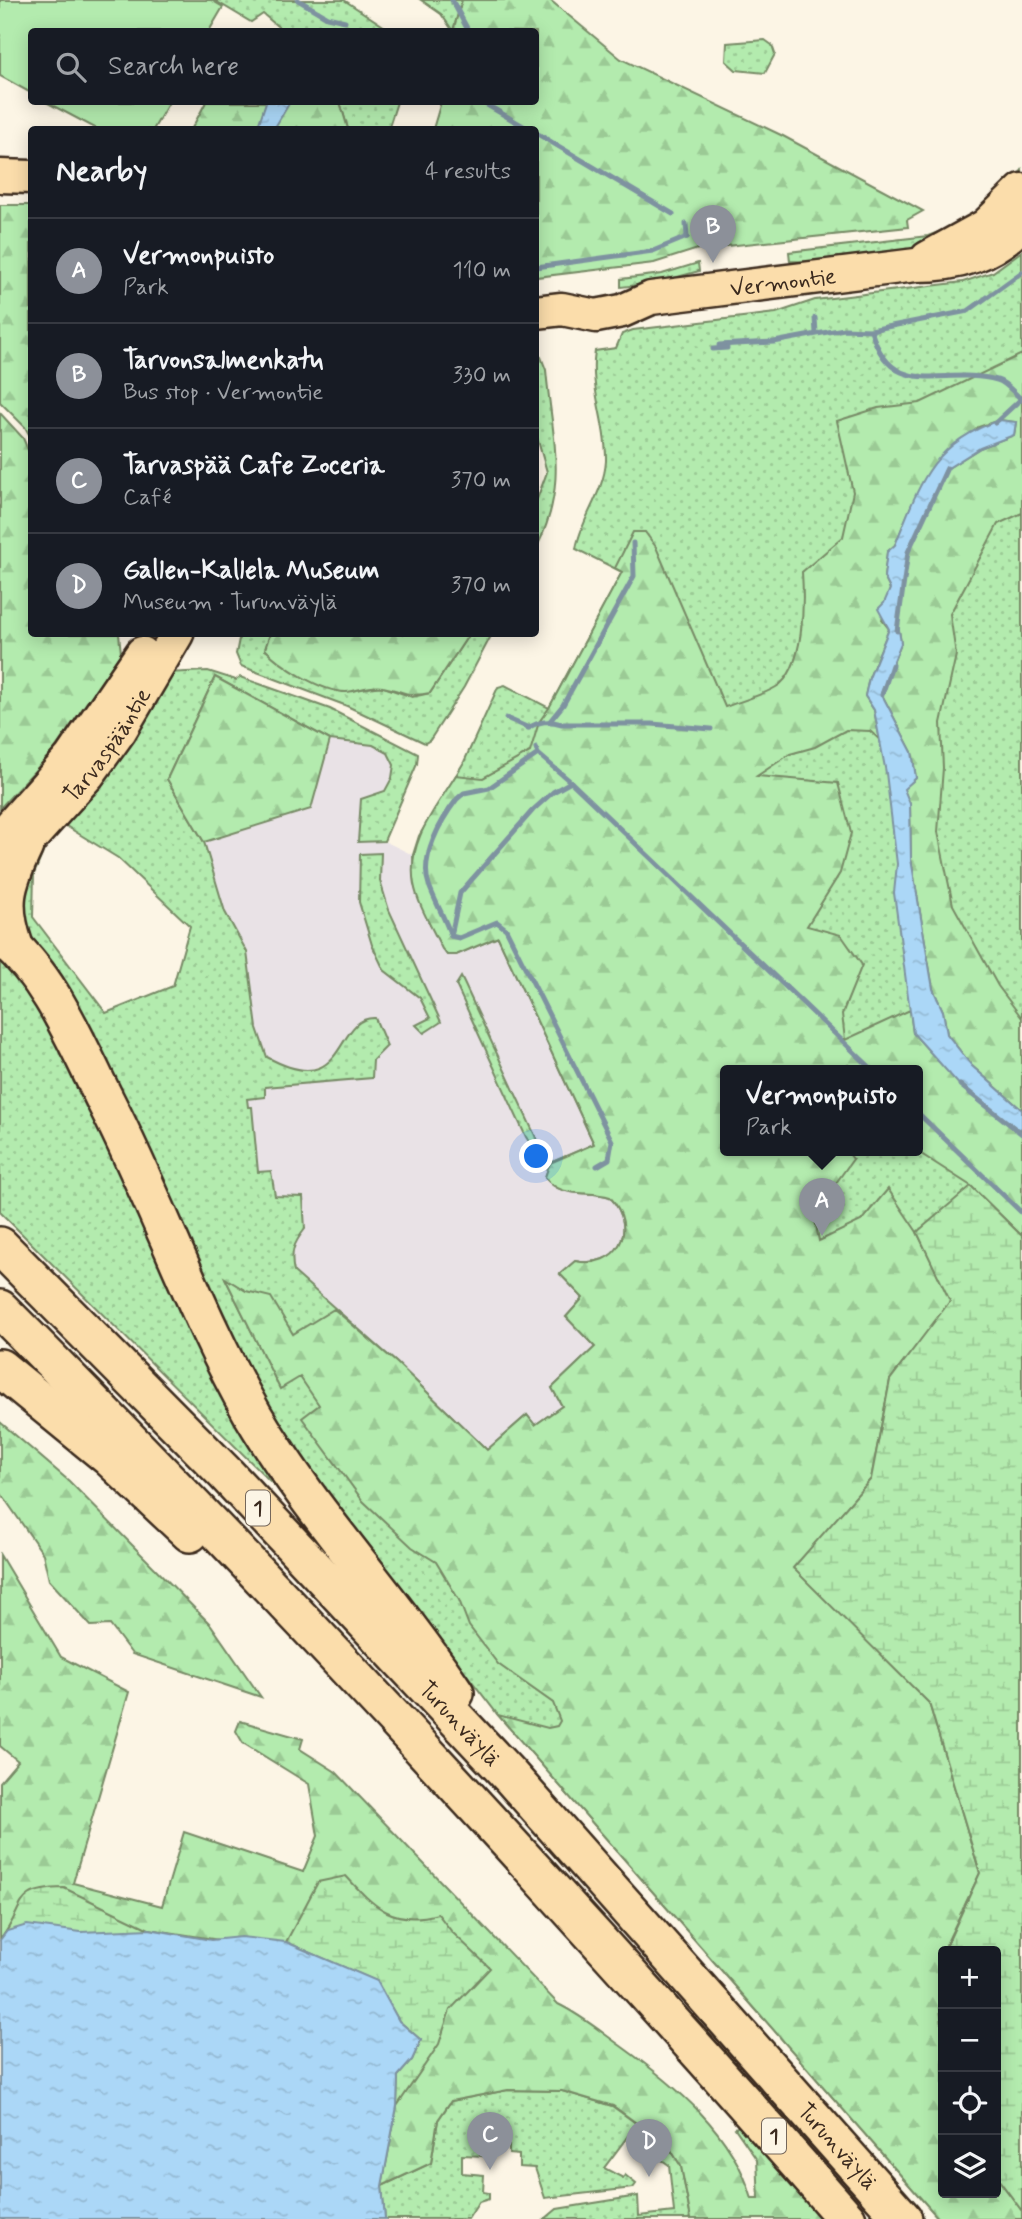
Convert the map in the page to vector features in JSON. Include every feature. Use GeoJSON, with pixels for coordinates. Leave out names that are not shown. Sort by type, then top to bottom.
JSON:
{"type":"FeatureCollection","features":[{"type":"Feature","properties":{"kind":"highway"},"geometry":{"type":"LineString","coordinates":[[12,841],[5,898],[7,941],[65,1018],[88,1061],[123,1133],[199,1313],[255,1418],[325,1519],[418,1636],[510,1776]]}},
{"type":"Feature","properties":{"kind":"highway","name":"Turunväylä"},"geometry":{"type":"LineString","coordinates":[[0,1246],[226,1474],[510,1776],[903,2219]]}},
{"type":"Feature","properties":{"kind":"highway","name":"Turunväylä"},"geometry":{"type":"LineString","coordinates":[[0,1309],[183,1492],[314,1632],[701,2054],[847,2219]]}},
{"type":"Feature","properties":{"kind":"highway"},"geometry":{"type":"LineString","coordinates":[[0,1368],[108,1457],[200,1543],[314,1632]]}},
{"type":"Feature","properties":{"kind":"main road"},"geometry":{"type":"LineString","coordinates":[[0,176],[28,177]]}},
{"type":"Feature","properties":{"kind":"main road","name":"Vermontie"},"geometry":{"type":"LineString","coordinates":[[916,265],[985,226],[1022,190]]}},
{"type":"Feature","properties":{"kind":"main road","name":"Vermontie"},"geometry":{"type":"LineString","coordinates":[[549,310],[593,295],[623,291],[651,298],[916,265],[941,265],[976,258],[1010,236],[1022,224]]}},
{"type":"Feature","properties":{"kind":"main road","name":"Tarvaspääntie"},"geometry":{"type":"LineString","coordinates":[[12,841],[89,774],[120,731],[146,667],[153,637]]}},
{"type":"Feature","properties":{"kind":"main road","name":"Tarvaspääntie"},"geometry":{"type":"LineString","coordinates":[[146,667],[174,637]]}},
{"type":"Feature","properties":{"kind":"shaded area"},"geometry":{"type":"Polygon","coordinates":[[[330,740],[373,745],[388,753],[394,765],[392,778],[385,791],[371,798],[358,842],[384,841],[413,855],[414,885],[447,955],[456,955],[497,936],[594,1144],[550,1163],[575,1193],[587,1192],[610,1197],[623,1216],[622,1241],[610,1256],[585,1264],[575,1262],[583,1298],[566,1317],[596,1347],[552,1388],[562,1406],[534,1425],[527,1415],[487,1450],[397,1363],[294,1272],[290,1255],[295,1241],[305,1229],[302,1197],[275,1196],[273,1186],[258,1172],[252,1107],[248,1107],[247,1099],[264,1087],[372,1078],[354,1025],[335,1059],[308,1071],[285,1067],[267,1057],[257,1028],[247,952],[225,912],[204,842],[310,809],[330,740]]]}},
{"type":"Feature","properties":{"kind":"green space"},"geometry":{"type":"Polygon","coordinates":[[[0,0],[211,0],[223,7],[211,28],[28,28],[28,91],[0,76],[0,0]]]}},
{"type":"Feature","properties":{"kind":"green space"},"geometry":{"type":"Polygon","coordinates":[[[214,0],[344,0],[386,28],[279,28],[263,14],[251,22],[214,0]]]}},
{"type":"Feature","properties":{"kind":"green space"},"geometry":{"type":"Polygon","coordinates":[[[421,0],[462,0],[454,28],[451,28],[441,14],[421,0]]]}},
{"type":"Feature","properties":{"kind":"green space"},"geometry":{"type":"Polygon","coordinates":[[[462,0],[550,0],[621,59],[783,136],[923,211],[907,220],[908,227],[698,249],[654,263],[539,277],[539,126],[434,126],[440,105],[539,105],[539,28],[454,28],[462,0]]]}},
{"type":"Feature","properties":{"kind":"green space"},"geometry":{"type":"Polygon","coordinates":[[[765,40],[772,45],[775,54],[765,73],[736,70],[726,61],[727,43],[765,40]]]}},
{"type":"Feature","properties":{"kind":"green space"},"geometry":{"type":"Polygon","coordinates":[[[52,105],[167,105],[155,126],[91,126],[52,105]]]}},
{"type":"Feature","properties":{"kind":"green space"},"geometry":{"type":"Polygon","coordinates":[[[204,105],[341,105],[347,126],[193,126],[204,105]]]}},
{"type":"Feature","properties":{"kind":"green space"},"geometry":{"type":"Polygon","coordinates":[[[341,105],[396,105],[389,126],[347,126],[341,105]]]}},
{"type":"Feature","properties":{"kind":"green space"},"geometry":{"type":"Polygon","coordinates":[[[1022,170],[1022,181],[1009,195],[918,250],[843,263],[790,261],[789,252],[928,236],[942,231],[968,218],[992,201],[1022,170]]]}},
{"type":"Feature","properties":{"kind":"green space"},"geometry":{"type":"Polygon","coordinates":[[[0,205],[28,205],[28,432],[0,402],[0,205]]]}},
{"type":"Feature","properties":{"kind":"green space"},"geometry":{"type":"Polygon","coordinates":[[[1022,251],[1022,2219],[939,2219],[498,1715],[300,1458],[250,1376],[86,1020],[29,938],[20,886],[49,838],[34,874],[33,917],[106,1013],[173,986],[190,926],[118,858],[66,826],[55,829],[166,673],[208,671],[236,680],[240,677],[330,709],[418,754],[417,764],[384,841],[358,842],[361,799],[385,791],[392,778],[394,765],[388,753],[373,745],[330,740],[215,677],[167,779],[204,842],[225,912],[247,952],[257,1028],[267,1057],[293,1068],[313,1070],[326,1064],[336,1054],[352,1030],[362,1021],[375,1018],[387,1046],[373,1060],[372,1078],[265,1087],[265,1097],[247,1099],[248,1107],[252,1107],[258,1172],[271,1171],[275,1196],[303,1197],[305,1229],[293,1249],[294,1272],[397,1363],[487,1450],[527,1415],[535,1425],[562,1406],[552,1388],[595,1347],[566,1317],[583,1298],[560,1274],[575,1261],[590,1262],[613,1253],[620,1244],[623,1222],[619,1209],[610,1197],[566,1191],[551,1184],[545,1177],[550,1163],[594,1144],[498,937],[456,955],[447,955],[414,885],[413,855],[419,836],[464,762],[498,687],[505,685],[549,708],[622,572],[576,549],[601,484],[606,461],[594,379],[595,351],[616,348],[622,334],[633,330],[776,313],[815,300],[963,282],[993,272],[1022,251]],[[226,1280],[281,1388],[246,1291],[226,1280]]]}},
{"type":"Feature","properties":{"kind":"green space"},"geometry":{"type":"Polygon","coordinates":[[[698,263],[699,271],[656,283],[621,287],[621,279],[662,274],[698,263]]]}},
{"type":"Feature","properties":{"kind":"green space"},"geometry":{"type":"Polygon","coordinates":[[[1022,354],[1022,513],[998,524],[950,614],[956,655],[941,723],[943,768],[938,832],[953,905],[998,986],[1022,1018],[1022,1110],[972,1066],[947,1034],[943,1011],[933,989],[911,859],[910,804],[903,789],[916,778],[912,752],[881,693],[901,643],[898,624],[908,552],[945,470],[980,448],[1014,435],[1016,422],[999,420],[978,427],[912,504],[895,545],[887,552],[884,577],[890,589],[882,620],[889,629],[869,678],[865,696],[874,710],[880,740],[870,731],[846,730],[815,747],[790,754],[757,776],[838,783],[851,833],[840,873],[807,926],[841,935],[862,965],[842,1014],[845,1040],[910,1010],[913,1033],[962,1087],[1017,1130],[1022,1128],[1022,1236],[971,1186],[923,1155],[923,1065],[720,1065],[720,1156],[851,1156],[853,1159],[814,1214],[819,1241],[861,1221],[888,1189],[917,1232],[951,1301],[890,1380],[871,1479],[794,1568],[929,1703],[980,1873],[945,1946],[938,1946],[938,2198],[1001,2198],[1001,2183],[1022,2211],[1022,2219],[939,2219],[498,1715],[548,1728],[557,1726],[560,1721],[553,1703],[498,1664],[469,1626],[459,1600],[436,1562],[412,1547],[363,1501],[302,1418],[319,1405],[300,1377],[280,1389],[225,1278],[246,1291],[271,1297],[293,1334],[334,1309],[397,1363],[487,1450],[527,1415],[535,1425],[562,1406],[552,1388],[595,1347],[566,1317],[583,1298],[560,1274],[575,1261],[590,1262],[613,1253],[620,1244],[623,1222],[619,1209],[610,1197],[566,1191],[551,1184],[545,1177],[550,1163],[594,1144],[498,937],[456,955],[447,955],[442,949],[422,909],[414,884],[414,854],[418,840],[456,775],[483,778],[530,752],[539,722],[622,572],[615,568],[633,532],[645,532],[656,547],[725,707],[764,693],[786,678],[793,666],[801,634],[802,572],[843,537],[853,492],[837,421],[878,408],[920,403],[1022,354]]]}},
{"type":"Feature","properties":{"kind":"green space"},"geometry":{"type":"Polygon","coordinates":[[[539,356],[546,370],[556,461],[552,503],[539,542],[539,494],[547,472],[539,444],[539,356]]]}},
{"type":"Feature","properties":{"kind":"green space"},"geometry":{"type":"Polygon","coordinates":[[[0,413],[23,438],[28,450],[28,637],[119,637],[121,653],[54,750],[0,808],[0,413]]]}},
{"type":"Feature","properties":{"kind":"green space"},"geometry":{"type":"Polygon","coordinates":[[[239,637],[269,637],[265,650],[343,692],[381,686],[412,697],[430,693],[467,637],[490,637],[464,687],[430,740],[425,743],[347,706],[241,666],[236,654],[239,637]]]}},
{"type":"Feature","properties":{"kind":"green space"},"geometry":{"type":"Polygon","coordinates":[[[269,637],[467,637],[430,693],[416,695],[378,686],[346,692],[325,688],[291,670],[265,649],[269,637]]]}},
{"type":"Feature","properties":{"kind":"green space"},"geometry":{"type":"Polygon","coordinates":[[[215,677],[330,740],[311,809],[204,842],[167,779],[215,677]]]}},
{"type":"Feature","properties":{"kind":"green space"},"geometry":{"type":"Polygon","coordinates":[[[381,853],[380,881],[389,910],[441,1022],[424,1033],[416,1025],[430,1018],[420,998],[384,970],[372,945],[359,902],[360,854],[381,853]]]}},
{"type":"Feature","properties":{"kind":"green space"},"geometry":{"type":"Polygon","coordinates":[[[0,946],[35,992],[307,1518],[0,1212],[0,946]]]}},
{"type":"Feature","properties":{"kind":"green space"},"geometry":{"type":"Polygon","coordinates":[[[461,977],[539,1144],[530,1143],[526,1137],[456,985],[461,977]]]}},
{"type":"Feature","properties":{"kind":"green space"},"geometry":{"type":"Polygon","coordinates":[[[971,1186],[1022,1236],[1022,2211],[1001,2183],[1001,1946],[946,1946],[980,1873],[929,1703],[793,1568],[871,1479],[890,1380],[950,1301],[917,1232],[971,1186]]]}},
{"type":"Feature","properties":{"kind":"green space"},"geometry":{"type":"Polygon","coordinates":[[[0,1422],[69,1481],[211,1625],[261,1697],[132,1654],[110,1625],[91,1626],[49,1580],[43,1554],[0,1492],[0,1422]]]}},
{"type":"Feature","properties":{"kind":"green space"},"geometry":{"type":"Polygon","coordinates":[[[0,1555],[61,1657],[129,1692],[73,1883],[162,1906],[184,1832],[303,1872],[318,1836],[309,1784],[243,1743],[236,1731],[240,1721],[303,1739],[300,1749],[336,1772],[558,2004],[583,2018],[641,2061],[700,2112],[731,2152],[752,2199],[759,2199],[757,2160],[735,2128],[746,2122],[830,2219],[691,2219],[681,2166],[669,2147],[613,2106],[562,2091],[508,2090],[451,2101],[438,2120],[431,2163],[382,2186],[397,2106],[219,1940],[149,1929],[7,1931],[0,1940],[0,1782],[18,1761],[0,1746],[0,1555]]]}},
{"type":"Feature","properties":{"kind":"green space"},"geometry":{"type":"Polygon","coordinates":[[[346,1876],[366,1897],[386,1912],[409,1918],[438,1914],[452,1932],[490,1968],[450,2010],[439,2044],[397,2106],[398,2076],[412,2060],[421,2040],[399,2021],[376,1981],[286,1942],[318,1882],[346,1876]]]}},
{"type":"Feature","properties":{"kind":"green space"},"geometry":{"type":"Polygon","coordinates":[[[64,1888],[149,1929],[211,1940],[0,1940],[28,1896],[47,1889],[64,1888]]]}},
{"type":"Feature","properties":{"kind":"green space"},"geometry":{"type":"Polygon","coordinates":[[[508,2090],[562,2091],[612,2106],[669,2147],[681,2166],[691,2219],[545,2219],[557,2209],[638,2196],[639,2216],[674,2212],[669,2165],[628,2136],[604,2168],[623,2178],[625,2175],[636,2184],[633,2188],[545,2198],[535,2168],[519,2167],[519,2155],[509,2154],[509,2146],[486,2144],[485,2156],[462,2155],[462,2173],[484,2175],[483,2192],[489,2193],[489,2199],[479,2202],[468,2219],[385,2219],[382,2186],[431,2163],[438,2120],[451,2101],[508,2090]]]}},
{"type":"Feature","properties":{"kind":"water"},"geometry":{"type":"Polygon","coordinates":[[[265,105],[288,105],[276,126],[258,126],[265,105]]]}},
{"type":"Feature","properties":{"kind":"water"},"geometry":{"type":"Polygon","coordinates":[[[999,420],[1016,422],[1014,435],[980,448],[945,470],[908,552],[898,624],[901,643],[881,693],[912,752],[916,778],[904,789],[910,804],[911,859],[933,989],[943,1011],[947,1034],[972,1066],[1022,1110],[1022,1128],[1017,1130],[962,1088],[913,1033],[894,893],[897,864],[886,773],[874,710],[865,696],[869,678],[889,629],[878,609],[890,589],[884,577],[887,552],[895,545],[912,503],[931,468],[958,441],[999,420]]]}},
{"type":"Feature","properties":{"kind":"water"},"geometry":{"type":"Polygon","coordinates":[[[27,1925],[81,1932],[149,1929],[211,1940],[241,1937],[286,1942],[377,1981],[399,2021],[421,2040],[412,2060],[398,2076],[397,2106],[382,2186],[385,2219],[0,2219],[0,1940],[7,1931],[27,1925]]]}},
{"type":"Feature","properties":{"kind":"waterway"},"geometry":{"type":"LineString","coordinates":[[298,0],[327,17],[345,21]]}},
{"type":"Feature","properties":{"kind":"waterway"},"geometry":{"type":"LineString","coordinates":[[452,0],[467,28]]}},
{"type":"Feature","properties":{"kind":"waterway"},"geometry":{"type":"LineString","coordinates":[[487,105],[523,126]]}},
{"type":"Feature","properties":{"kind":"waterway"},"geometry":{"type":"LineString","coordinates":[[539,135],[673,214]]}},
{"type":"Feature","properties":{"kind":"waterway"},"geometry":{"type":"LineString","coordinates":[[686,224],[687,237]]}},
{"type":"Feature","properties":{"kind":"waterway"},"geometry":{"type":"LineString","coordinates":[[539,267],[653,251],[687,237]]}},
{"type":"Feature","properties":{"kind":"waterway"},"geometry":{"type":"LineString","coordinates":[[719,345],[774,342],[844,329],[871,330],[968,311],[1022,272]]}},
{"type":"Feature","properties":{"kind":"waterway"},"geometry":{"type":"LineString","coordinates":[[815,318],[816,333]]}},
{"type":"Feature","properties":{"kind":"waterway"},"geometry":{"type":"LineString","coordinates":[[871,330],[880,352],[892,366],[906,374],[997,380],[1022,400]]}},
{"type":"Feature","properties":{"kind":"waterway"},"geometry":{"type":"LineString","coordinates":[[713,349],[727,348]]}},
{"type":"Feature","properties":{"kind":"waterway"},"geometry":{"type":"LineString","coordinates":[[995,423],[1021,399]]}},
{"type":"Feature","properties":{"kind":"waterway"},"geometry":{"type":"LineString","coordinates":[[897,631],[908,552],[947,468]]}},
{"type":"Feature","properties":{"kind":"waterway"},"geometry":{"type":"LineString","coordinates":[[550,721],[563,705],[634,576],[633,543]]}},
{"type":"Feature","properties":{"kind":"waterway"},"geometry":{"type":"LineString","coordinates":[[882,695],[892,665]]}},
{"type":"Feature","properties":{"kind":"waterway"},"geometry":{"type":"LineString","coordinates":[[506,718],[529,728]]}},
{"type":"Feature","properties":{"kind":"waterway"},"geometry":{"type":"LineString","coordinates":[[528,728],[548,722],[652,724],[711,729]]}},
{"type":"Feature","properties":{"kind":"waterway"},"geometry":{"type":"LineString","coordinates":[[536,748],[538,754],[571,782],[868,1065]]}},
{"type":"Feature","properties":{"kind":"waterway"},"geometry":{"type":"LineString","coordinates":[[538,754],[489,788],[464,793],[457,799],[433,840],[427,874],[431,891],[451,936],[459,938],[497,922],[506,929],[612,1141],[609,1159],[597,1166]]}},
{"type":"Feature","properties":{"kind":"waterway"},"geometry":{"type":"LineString","coordinates":[[451,936],[460,893],[533,810],[553,792],[571,782]]}},
{"type":"Feature","properties":{"kind":"waterway"},"geometry":{"type":"LineString","coordinates":[[960,1085],[1022,1134]]}},
{"type":"Feature","properties":{"kind":"waterway"},"geometry":{"type":"LineString","coordinates":[[923,1118],[1022,1213]]}},
{"type":"Feature","properties":{"kind":"place","name":"Tarvonsalmenkatu"},"geometry":{"type":"Point","coordinates":[713,263]}},
{"type":"Feature","properties":{"kind":"place","name":"Vermonpuisto"},"geometry":{"type":"Point","coordinates":[822,1236]}},
{"type":"Feature","properties":{"kind":"place","name":"Tarvaspää Cafe Zoceria"},"geometry":{"type":"Point","coordinates":[490,2170]}},
{"type":"Feature","properties":{"kind":"place","name":"Gallen-Kallela Museum"},"geometry":{"type":"Point","coordinates":[649,2177]}}]}
